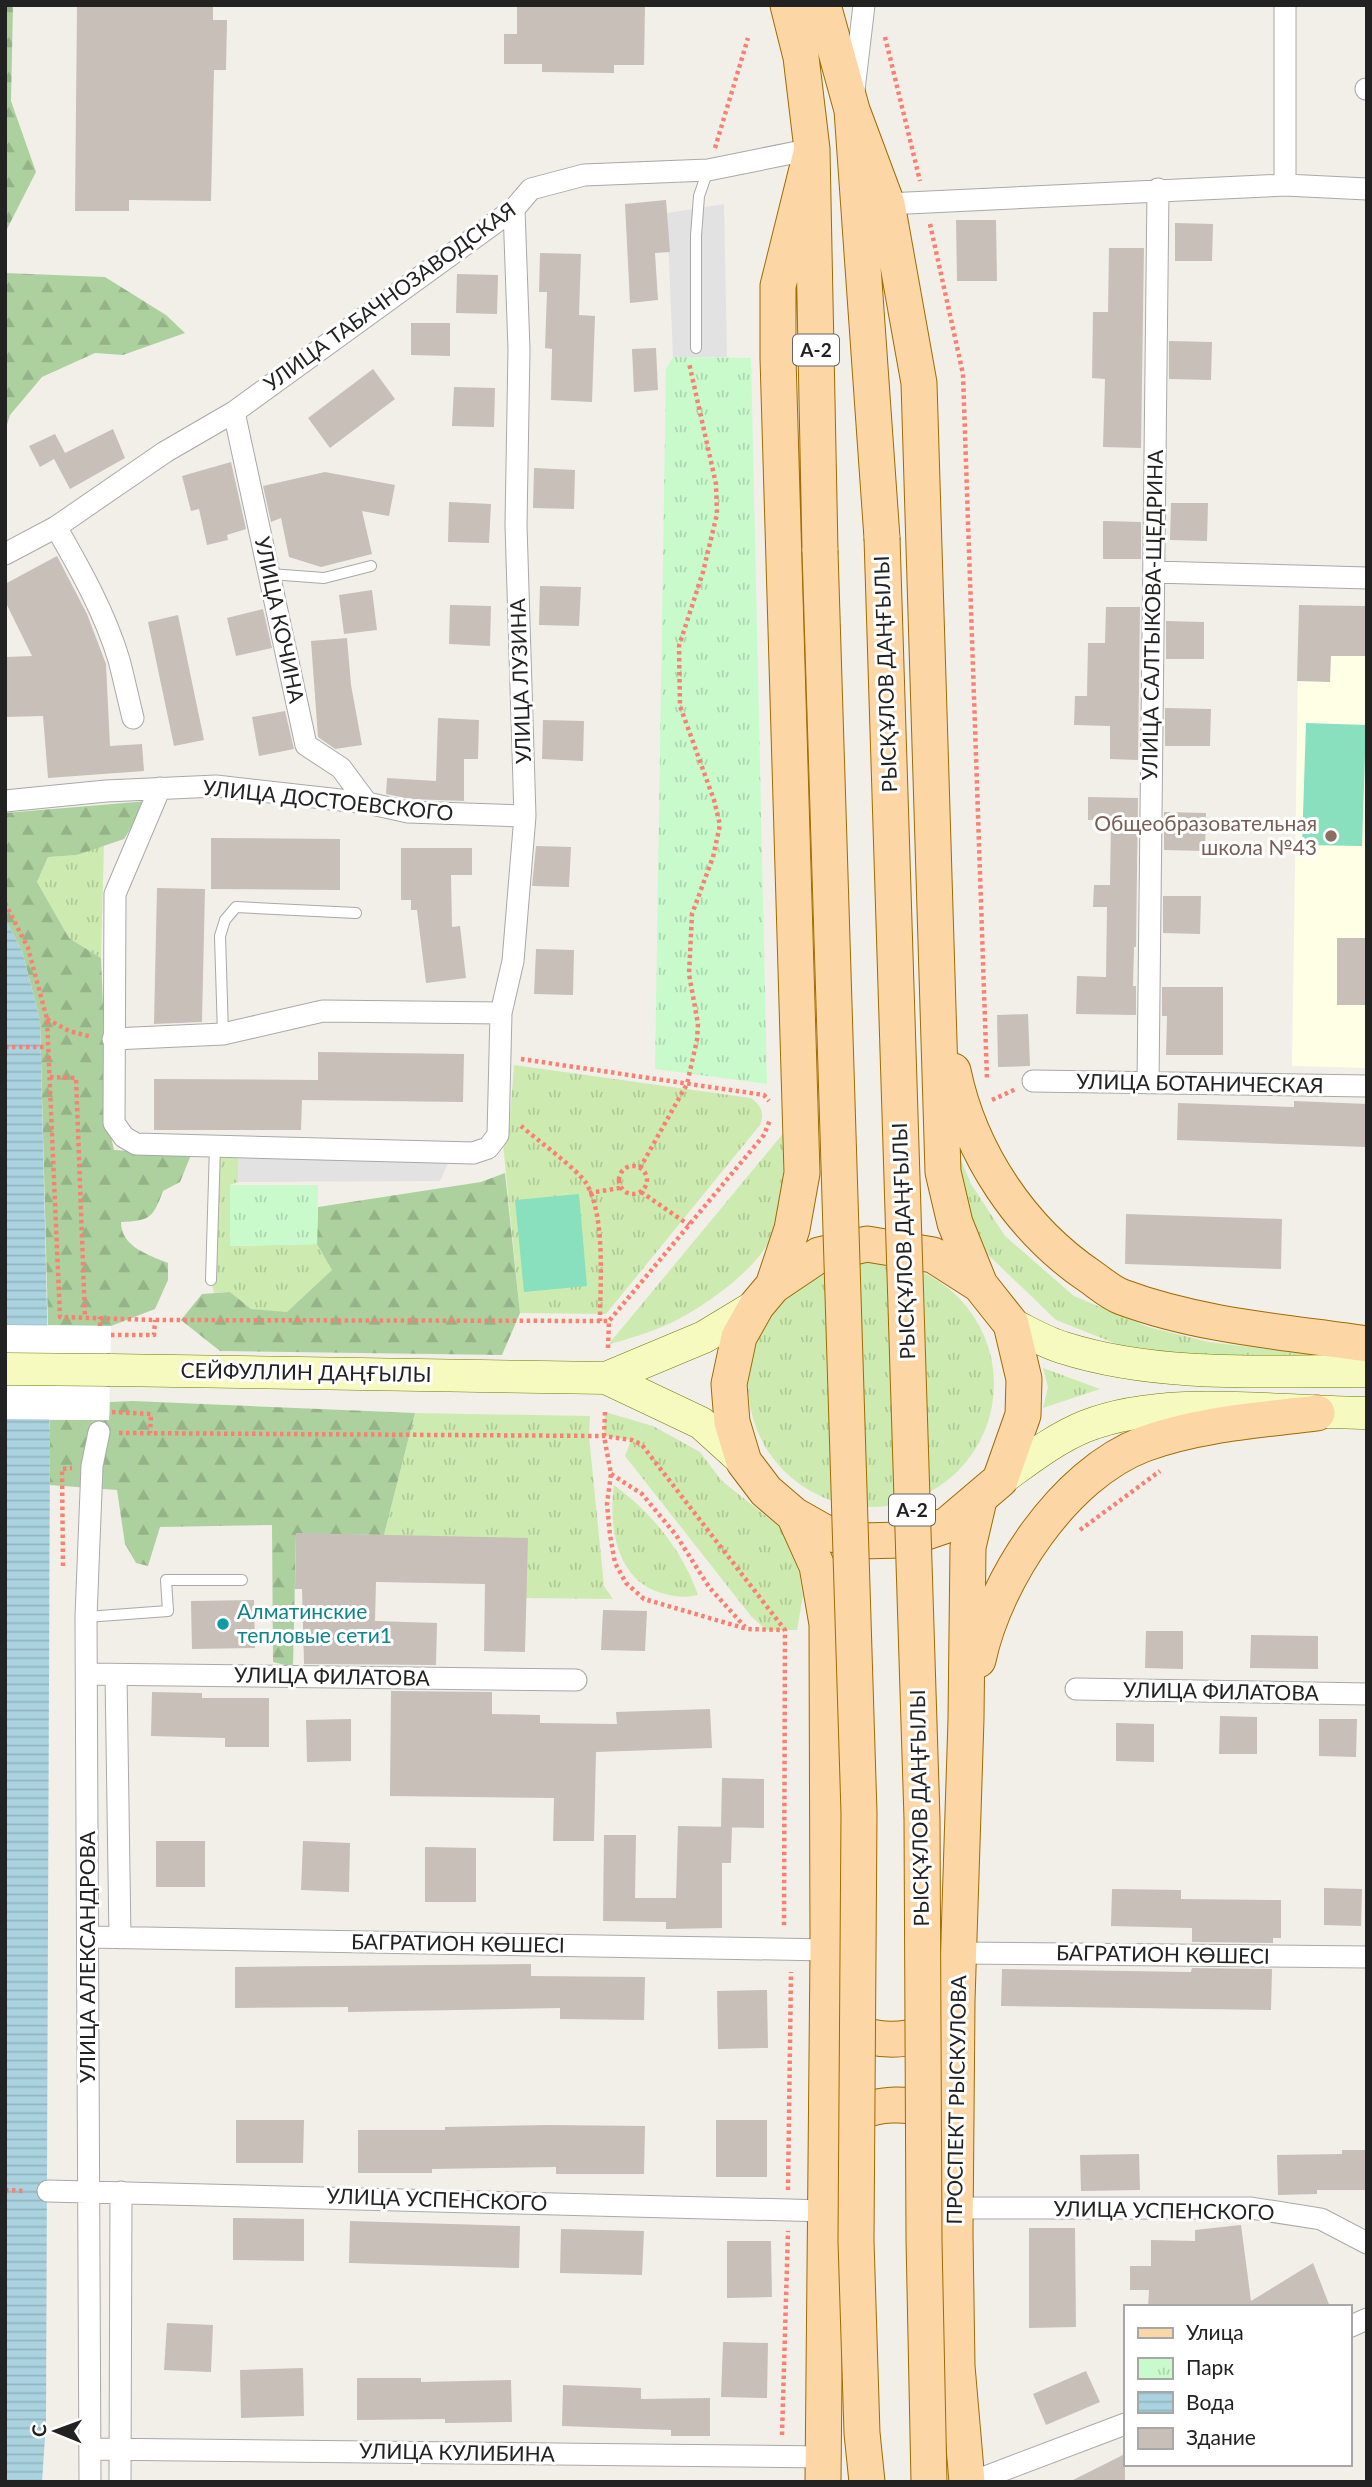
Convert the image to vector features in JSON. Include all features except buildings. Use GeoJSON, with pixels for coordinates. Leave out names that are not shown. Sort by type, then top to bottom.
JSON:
{"type":"FeatureCollection","features":[{"type":"Feature","properties":{"kind":"main road","name":"A-2"},"geometry":{"type":"LineString","coordinates":[[788,5],[801,57],[812,149],[820,551],[859,1812],[856,2241],[862,2433],[867,2482]]}},
{"type":"Feature","properties":{"kind":"main road","name":"РЫСҚҰЛОВ ДАҢҒЫЛЫ"},"geometry":{"type":"LineString","coordinates":[[823,5],[852,110],[882,538],[922,1818],[924,2240],[929,2482]]}},
{"type":"Feature","properties":{"kind":"main road"},"geometry":{"type":"LineString","coordinates":[[852,110],[887,204],[919,383],[943,1172],[955,1223],[980,1286]]}},
{"type":"Feature","properties":{"kind":"main road"},"geometry":{"type":"LineString","coordinates":[[812,149],[778,286],[778,372],[802,1173],[792,1229],[765,1296],[739,1337],[729,1384],[732,1422],[744,1462],[766,1491],[794,1515],[824,1532],[860,1541],[903,1540],[947,1525],[1052,1442],[1087,1426],[1137,1413],[1204,1408],[1367,1413]]}},
{"type":"Feature","properties":{"kind":"main road"},"geometry":{"type":"LineString","coordinates":[[939,1006],[959,1099],[980,1150],[1014,1205],[1065,1260],[1119,1296],[1184,1316],[1366,1349]]}},
{"type":"Feature","properties":{"kind":"main road"},"geometry":{"type":"LineString","coordinates":[[765,1296],[819,1255],[867,1244],[933,1255],[980,1286],[1011,1324],[1062,1348],[1118,1362],[1218,1371],[1366,1349]]}},
{"type":"Feature","properties":{"kind":"main road","name":"СЕЙФУЛЛИН ДАҢҒЫЛЫ"},"geometry":{"type":"LineString","coordinates":[[5,1369],[607,1364],[704,1337],[765,1296]]}},
{"type":"Feature","properties":{"kind":"main road"},"geometry":{"type":"LineString","coordinates":[[966,1718],[968,1548],[1023,1415],[1024,1378],[1011,1324]]}},
{"type":"Feature","properties":{"kind":"main road","name":"СЕЙФУЛЛИН ДАҢҒЫЛЫ"},"geometry":{"type":"LineString","coordinates":[[607,1364],[701,1423],[744,1462]]}},
{"type":"Feature","properties":{"kind":"main road"},"geometry":{"type":"LineString","coordinates":[[966,1718],[979,1655],[996,1602],[1015,1565],[1072,1492],[1105,1466],[1143,1445],[1194,1431],[1317,1413]]}},
{"type":"Feature","properties":{"kind":"main road"},"geometry":{"type":"LineString","coordinates":[[794,1515],[817,1566],[827,1624],[828,1950],[823,2470]]}},
{"type":"Feature","properties":{"kind":"main road","name":"ПРОСПЕКТ РЫСКУЛОВА"},"geometry":{"type":"LineString","coordinates":[[966,1718],[957,2001],[955,2208],[957,2366],[970,2482]]}},
{"type":"Feature","properties":{"kind":"main road"},"geometry":{"type":"LineString","coordinates":[[827,2011],[838,2022],[867,2036],[900,2039],[929,2032],[944,2020],[957,2001]]}},
{"type":"Feature","properties":{"kind":"main road"},"geometry":{"type":"LineString","coordinates":[[825,2137],[845,2118],[890,2105],[914,2107],[941,2117],[956,2133]]}},
{"type":"Feature","properties":{"kind":"street"},"geometry":{"type":"LineString","coordinates":[[852,110],[864,5]]}},
{"type":"Feature","properties":{"kind":"street"},"geometry":{"type":"LineString","coordinates":[[1285,5],[1285,185]]}},
{"type":"Feature","properties":{"kind":"street","name":"УЛИЦА ТАБАЧНОЗАВОДСКАЯ"},"geometry":{"type":"LineString","coordinates":[[5,554],[57,527],[165,452],[234,412],[514,209],[531,189],[584,175],[708,170],[812,149]]}},
{"type":"Feature","properties":{"kind":"street"},"geometry":{"type":"LineString","coordinates":[[887,204],[1285,185],[1367,189]]}},
{"type":"Feature","properties":{"kind":"street","name":"УЛИЦА САЛТЫКОВА-ЩЕДРИНА"},"geometry":{"type":"LineString","coordinates":[[1148,1083],[1158,189]]}},
{"type":"Feature","properties":{"kind":"street","name":"УЛИЦА ЛУЗИНА"},"geometry":{"type":"LineString","coordinates":[[215,1146],[473,1153],[488,1148],[498,1135],[501,1013],[513,961],[525,816],[516,526],[519,349],[514,209]]}},
{"type":"Feature","properties":{"kind":"street","name":"УЛИЦА КОЧИНА"},"geometry":{"type":"LineString","coordinates":[[234,412],[306,746],[341,768],[367,803]]}},
{"type":"Feature","properties":{"kind":"street"},"geometry":{"type":"LineString","coordinates":[[57,527],[107,628],[118,658],[132,718]]}},
{"type":"Feature","properties":{"kind":"street"},"geometry":{"type":"LineString","coordinates":[[1154,572],[1367,578]]}},
{"type":"Feature","properties":{"kind":"street","name":"УЛИЦА ДОСТОЕВСКОГО"},"geometry":{"type":"LineString","coordinates":[[5,801],[106,790],[216,786],[367,803],[408,812],[525,816]]}},
{"type":"Feature","properties":{"kind":"street"},"geometry":{"type":"LineString","coordinates":[[160,788],[115,894],[114,1123],[124,1137],[136,1144],[215,1146]]}},
{"type":"Feature","properties":{"kind":"street"},"geometry":{"type":"LineString","coordinates":[[113,1038],[223,1034],[323,1011],[501,1013]]}},
{"type":"Feature","properties":{"kind":"street","name":"УЛИЦА БОТАНИЧЕСКАЯ"},"geometry":{"type":"LineString","coordinates":[[1032,1081],[1367,1086]]}},
{"type":"Feature","properties":{"kind":"street","name":"УЛИЦА АЛЕКСАНДРОВА"},"geometry":{"type":"LineString","coordinates":[[90,2482],[86,1617],[92,1466],[99,1432]]}},
{"type":"Feature","properties":{"kind":"street","name":"УЛИЦА ФИЛАТОВА"},"geometry":{"type":"LineString","coordinates":[[87,1674],[576,1680]]}},
{"type":"Feature","properties":{"kind":"street"},"geometry":{"type":"LineString","coordinates":[[116,1675],[120,1938]]}},
{"type":"Feature","properties":{"kind":"street","name":"УЛИЦА ФИЛАТОВА"},"geometry":{"type":"LineString","coordinates":[[1076,1689],[1367,1694]]}},
{"type":"Feature","properties":{"kind":"street","name":"БАГРАТИОН КӨШЕСІ"},"geometry":{"type":"LineString","coordinates":[[88,1937],[828,1950]]}},
{"type":"Feature","properties":{"kind":"street","name":"БАГРАТИОН КӨШЕСІ"},"geometry":{"type":"LineString","coordinates":[[960,1953],[1367,1957]]}},
{"type":"Feature","properties":{"kind":"street","name":"УЛИЦА УСПЕНСКОГО"},"geometry":{"type":"LineString","coordinates":[[48,2191],[826,2211]]}},
{"type":"Feature","properties":{"kind":"street"},"geometry":{"type":"LineString","coordinates":[[120,2482],[121,2192]]}},
{"type":"Feature","properties":{"kind":"street","name":"УЛИЦА УСПЕНСКОГО"},"geometry":{"type":"LineString","coordinates":[[955,2208],[1251,2208],[1321,2219],[1367,2243]]}},
{"type":"Feature","properties":{"kind":"street"},"geometry":{"type":"LineString","coordinates":[[1351,2326],[1367,2319]]}},
{"type":"Feature","properties":{"kind":"street"},"geometry":{"type":"LineString","coordinates":[[970,2482],[1124,2424]]}},
{"type":"Feature","properties":{"kind":"street","name":"УЛИЦА КУЛИБИНА"},"geometry":{"type":"LineString","coordinates":[[90,2449],[823,2470]]}},
{"type":"Feature","properties":{"kind":"lane"},"geometry":{"type":"LineString","coordinates":[[696,348],[696,236],[699,196],[708,170]]}},
{"type":"Feature","properties":{"kind":"lane"},"geometry":{"type":"LineString","coordinates":[[270,574],[324,578],[371,566]]}},
{"type":"Feature","properties":{"kind":"lane"},"geometry":{"type":"LineString","coordinates":[[223,1034],[220,936],[225,920],[236,907],[356,913]]}},
{"type":"Feature","properties":{"kind":"lane"},"geometry":{"type":"LineString","coordinates":[[211,1280],[215,1146]]}},
{"type":"Feature","properties":{"kind":"lane"},"geometry":{"type":"LineString","coordinates":[[86,1617],[168,1611],[166,1580],[243,1580]]}},
{"type":"Feature","properties":{"kind":"path"},"geometry":{"type":"LineString","coordinates":[[883,32],[964,374],[988,1102]]}},
{"type":"Feature","properties":{"kind":"path"},"geometry":{"type":"LineString","coordinates":[[708,170],[748,38]]}},
{"type":"Feature","properties":{"kind":"path"},"geometry":{"type":"LineString","coordinates":[[640,1168],[687,1084],[698,1024],[689,974],[692,914],[713,857],[720,825],[714,800],[680,706],[679,646],[703,572],[717,514],[716,484],[688,357]]}},
{"type":"Feature","properties":{"kind":"path"},"geometry":{"type":"LineString","coordinates":[[5,904],[28,948],[47,1019],[60,1317],[155,1320],[609,1321]]}},
{"type":"Feature","properties":{"kind":"path"},"geometry":{"type":"LineString","coordinates":[[47,1019],[69,1031],[95,1038],[113,1038]]}},
{"type":"Feature","properties":{"kind":"path"},"geometry":{"type":"LineString","coordinates":[[5,1047],[47,1047]]}},
{"type":"Feature","properties":{"kind":"path"},"geometry":{"type":"LineString","coordinates":[[500,1056],[764,1095],[772,1104]]}},
{"type":"Feature","properties":{"kind":"path"},"geometry":{"type":"LineString","coordinates":[[50,1077],[76,1078],[86,1317]]}},
{"type":"Feature","properties":{"kind":"path"},"geometry":{"type":"LineString","coordinates":[[607,1364],[609,1321],[764,1135],[771,1111]]}},
{"type":"Feature","properties":{"kind":"path"},"geometry":{"type":"LineString","coordinates":[[499,1119],[515,1121],[586,1183],[601,1240],[600,1321]]}},
{"type":"Feature","properties":{"kind":"path"},"geometry":{"type":"LineString","coordinates":[[641,1192],[647,1179],[640,1168],[631,1166],[622,1170],[618,1178],[620,1188],[628,1194],[641,1192],[689,1225]]}},
{"type":"Feature","properties":{"kind":"path"},"geometry":{"type":"LineString","coordinates":[[589,1193],[620,1188]]}},
{"type":"Feature","properties":{"kind":"path"},"geometry":{"type":"LineString","coordinates":[[100,1317],[100,1326]]}},
{"type":"Feature","properties":{"kind":"path"},"geometry":{"type":"LineString","coordinates":[[110,1335],[154,1335],[155,1320]]}},
{"type":"Feature","properties":{"kind":"path"},"geometry":{"type":"LineString","coordinates":[[110,1412],[151,1414],[150,1433]]}},
{"type":"Feature","properties":{"kind":"path"},"geometry":{"type":"LineString","coordinates":[[605,1412],[604,1436],[611,1474],[607,1503],[615,1563],[626,1583],[644,1599],[747,1629],[785,1630]]}},
{"type":"Feature","properties":{"kind":"path"},"geometry":{"type":"LineString","coordinates":[[99,1432],[604,1436],[632,1440],[642,1445],[785,1630],[784,1950]]}},
{"type":"Feature","properties":{"kind":"path"},"geometry":{"type":"LineString","coordinates":[[1079,1531],[1161,1471]]}},
{"type":"Feature","properties":{"kind":"path"},"geometry":{"type":"LineString","coordinates":[[611,1474],[642,1494],[676,1535],[709,1587],[747,1629]]}},
{"type":"Feature","properties":{"kind":"shaded area"},"geometry":{"type":"Polygon","coordinates":[[[724,204],[727,357],[673,357],[667,213],[724,204]]]}},
{"type":"Feature","properties":{"kind":"shaded area","name":"Общеобразовательная школа №43"},"geometry":{"type":"Polygon","coordinates":[[[1299,605],[1367,606],[1367,1068],[1292,1066],[1299,605]]]}},
{"type":"Feature","properties":{"kind":"shaded area"},"geometry":{"type":"Polygon","coordinates":[[[239,1147],[453,1152],[440,1181],[238,1182],[239,1147]]]}},
{"type":"Feature","properties":{"kind":"green space"},"geometry":{"type":"Polygon","coordinates":[[[5,5],[13,5],[11,101],[36,172],[5,233],[5,5]]]}},
{"type":"Feature","properties":{"kind":"green space"},"geometry":{"type":"Polygon","coordinates":[[[5,273],[105,277],[166,315],[185,333],[123,355],[95,353],[42,377],[10,415],[5,431],[5,273]]]}},
{"type":"Feature","properties":{"kind":"green space"},"geometry":{"type":"Polygon","coordinates":[[[673,357],[751,358],[767,1084],[655,1069],[666,369],[673,357]]]}},
{"type":"Feature","properties":{"kind":"green space"},"geometry":{"type":"Polygon","coordinates":[[[1306,723],[1366,725],[1362,846],[1302,845],[1306,723]]]}},
{"type":"Feature","properties":{"kind":"green space"},"geometry":{"type":"Polygon","coordinates":[[[148,801],[124,839],[77,855],[48,857],[37,882],[69,938],[101,958],[108,1123],[114,1150],[191,1155],[180,1182],[163,1191],[149,1216],[138,1221],[121,1222],[122,1231],[131,1244],[168,1263],[168,1280],[155,1309],[111,1326],[48,1325],[40,1020],[22,951],[5,919],[5,813],[148,801]]]}},
{"type":"Feature","properties":{"kind":"green space"},"geometry":{"type":"Polygon","coordinates":[[[104,844],[101,958],[69,938],[37,882],[48,857],[77,855],[104,844]]]}},
{"type":"Feature","properties":{"kind":"green space"},"geometry":{"type":"Polygon","coordinates":[[[514,1065],[751,1098],[761,1110],[760,1125],[606,1314],[520,1313],[503,1144],[509,1130],[514,1065]]]}},
{"type":"Feature","properties":{"kind":"green space"},"geometry":{"type":"Polygon","coordinates":[[[786,1130],[779,1217],[769,1242],[758,1257],[729,1286],[679,1319],[608,1345],[786,1130]]]}},
{"type":"Feature","properties":{"kind":"green space"},"geometry":{"type":"Polygon","coordinates":[[[950,1134],[971,1184],[1005,1236],[1074,1296],[1148,1327],[1209,1342],[1324,1356],[1324,1364],[1137,1352],[1056,1320],[979,1246],[950,1134]]]}},
{"type":"Feature","properties":{"kind":"green space"},"geometry":{"type":"Polygon","coordinates":[[[215,1146],[239,1147],[238,1182],[230,1185],[230,1246],[317,1244],[333,1270],[287,1313],[251,1309],[230,1292],[214,1293],[211,1280],[215,1146]]]}},
{"type":"Feature","properties":{"kind":"green space"},"geometry":{"type":"Polygon","coordinates":[[[505,1173],[520,1313],[502,1355],[220,1351],[181,1320],[202,1294],[230,1292],[251,1309],[287,1312],[332,1270],[317,1244],[318,1207],[481,1182],[505,1173]]]}},
{"type":"Feature","properties":{"kind":"green space"},"geometry":{"type":"Polygon","coordinates":[[[230,1185],[318,1185],[317,1244],[230,1246],[230,1185]]]}},
{"type":"Feature","properties":{"kind":"green space"},"geometry":{"type":"Polygon","coordinates":[[[579,1194],[587,1286],[524,1292],[515,1200],[579,1194]]]}},
{"type":"Feature","properties":{"kind":"green space"},"geometry":{"type":"Polygon","coordinates":[[[883,1261],[907,1266],[929,1275],[958,1297],[974,1315],[985,1337],[992,1360],[992,1408],[985,1431],[974,1453],[958,1471],[940,1487],[907,1502],[883,1507],[859,1507],[835,1502],[802,1487],[768,1453],[750,1408],[748,1372],[753,1348],[768,1315],[802,1281],[847,1263],[883,1261]]]}},
{"type":"Feature","properties":{"kind":"green space"},"geometry":{"type":"Polygon","coordinates":[[[1043,1368],[1100,1389],[1043,1408],[1048,1387],[1043,1368]]]}},
{"type":"Feature","properties":{"kind":"green space"},"geometry":{"type":"Polygon","coordinates":[[[110,1402],[415,1413],[384,1535],[296,1534],[293,1667],[273,1662],[272,1525],[160,1527],[148,1566],[136,1563],[125,1544],[117,1490],[50,1485],[50,1420],[109,1420],[110,1402]]]}},
{"type":"Feature","properties":{"kind":"green space"},"geometry":{"type":"Polygon","coordinates":[[[605,1412],[653,1426],[700,1452],[722,1481],[787,1533],[797,1560],[803,1596],[797,1630],[766,1630],[751,1616],[625,1456],[631,1440],[604,1436],[605,1412]]]}},
{"type":"Feature","properties":{"kind":"green space"},"geometry":{"type":"Polygon","coordinates":[[[415,1413],[590,1416],[589,1436],[604,1586],[613,1599],[526,1598],[384,1535],[415,1413]]]}},
{"type":"Feature","properties":{"kind":"green space"},"geometry":{"type":"Polygon","coordinates":[[[614,1485],[641,1507],[675,1548],[698,1595],[677,1596],[649,1588],[626,1566],[615,1535],[612,1502],[614,1485]]]}},
{"type":"Feature","properties":{"kind":"water"},"geometry":{"type":"Polygon","coordinates":[[[5,919],[22,951],[40,1020],[50,1436],[46,2422],[42,2482],[5,2482],[5,919]]]}},
{"type":"Feature","properties":{"kind":"pier"},"geometry":{"type":"Polygon","coordinates":[[[5,1325],[111,1326],[109,1420],[5,1419],[5,1325]]]}},
{"type":"Feature","properties":{"kind":"place","name":"Общеобразовательная школа №43"},"geometry":{"type":"Point","coordinates":[1331,836]}},
{"type":"Feature","properties":{"kind":"place","name":"Алматинские тепловые сети1"},"geometry":{"type":"Point","coordinates":[223,1624]}}]}
